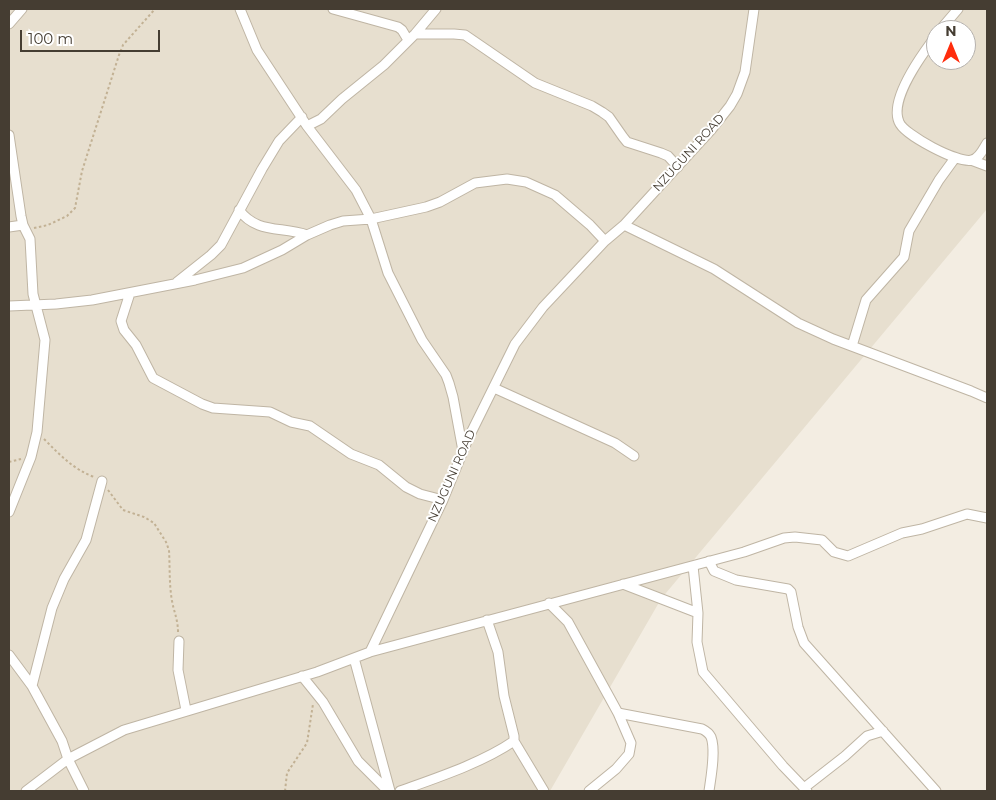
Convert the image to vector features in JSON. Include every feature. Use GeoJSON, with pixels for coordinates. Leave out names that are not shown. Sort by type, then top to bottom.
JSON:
{"type":"FeatureCollection","features":[{"type":"Feature","properties":{"kind":"street"},"geometry":{"type":"LineString","coordinates":[[9,24],[22,9]]}},
{"type":"Feature","properties":{"kind":"street"},"geometry":{"type":"LineString","coordinates":[[240,9],[257,50],[308,126],[356,190],[371,219],[388,273],[422,340],[446,375],[454,397],[463,451]]}},
{"type":"Feature","properties":{"kind":"street"},"geometry":{"type":"LineString","coordinates":[[333,9],[394,26],[402,30],[408,40]]}},
{"type":"Feature","properties":{"kind":"street"},"geometry":{"type":"LineString","coordinates":[[308,126],[320,119],[342,98],[372,76],[416,34],[436,9]]}},
{"type":"Feature","properties":{"kind":"street","name":"NZUGUNI ROAD"},"geometry":{"type":"LineString","coordinates":[[370,652],[515,344],[543,307],[678,167],[730,106],[737,94],[745,72],[754,9]]}},
{"type":"Feature","properties":{"kind":"street"},"geometry":{"type":"LineString","coordinates":[[949,20],[958,9]]}},
{"type":"Feature","properties":{"kind":"street"},"geometry":{"type":"LineString","coordinates":[[416,34],[465,35],[535,84],[592,106],[602,112],[609,117],[622,137],[628,142],[661,152],[668,156],[678,167]]}},
{"type":"Feature","properties":{"kind":"street"},"geometry":{"type":"LineString","coordinates":[[926,49],[917,61],[905,86],[898,106],[898,122],[906,132],[955,158],[971,160],[987,166]]}},
{"type":"Feature","properties":{"kind":"street"},"geometry":{"type":"LineString","coordinates":[[176,283],[221,245],[238,210],[280,141],[302,117]]}},
{"type":"Feature","properties":{"kind":"street"},"geometry":{"type":"LineString","coordinates":[[9,135],[24,227],[30,239],[33,294],[45,340],[37,432],[32,458],[9,512]]}},
{"type":"Feature","properties":{"kind":"street"},"geometry":{"type":"LineString","coordinates":[[971,160],[979,156],[987,143]]}},
{"type":"Feature","properties":{"kind":"street"},"geometry":{"type":"LineString","coordinates":[[852,346],[866,300],[904,258],[909,231],[939,180],[955,158]]}},
{"type":"Feature","properties":{"kind":"street"},"geometry":{"type":"LineString","coordinates":[[9,306],[36,306],[92,300],[195,280],[243,268],[282,250],[306,235],[343,221],[371,219],[426,207],[440,202],[467,186],[507,179],[526,182],[555,195],[590,225],[605,241]]}},
{"type":"Feature","properties":{"kind":"street"},"geometry":{"type":"LineString","coordinates":[[238,210],[247,221],[256,226],[297,231],[306,235]]}},
{"type":"Feature","properties":{"kind":"street"},"geometry":{"type":"LineString","coordinates":[[624,225],[714,269],[798,323],[987,398]]}},
{"type":"Feature","properties":{"kind":"street"},"geometry":{"type":"LineString","coordinates":[[9,227],[24,227]]}},
{"type":"Feature","properties":{"kind":"street"},"geometry":{"type":"LineString","coordinates":[[130,293],[121,318],[122,325],[136,345],[153,378],[213,408],[270,412],[292,422],[310,426],[351,454],[379,465],[410,490],[443,500]]}},
{"type":"Feature","properties":{"kind":"street"},"geometry":{"type":"LineString","coordinates":[[494,388],[615,443],[634,456]]}},
{"type":"Feature","properties":{"kind":"street"},"geometry":{"type":"LineString","coordinates":[[32,686],[52,608],[64,579],[86,540],[102,481]]}},
{"type":"Feature","properties":{"kind":"street"},"geometry":{"type":"LineString","coordinates":[[26,791],[68,760],[124,730],[302,676],[370,652],[744,552],[775,540],[795,537],[822,540],[834,552],[848,556],[902,533],[922,529],[967,514],[987,518]]}},
{"type":"Feature","properties":{"kind":"street"},"geometry":{"type":"LineString","coordinates":[[709,561],[714,571],[736,580],[790,590],[793,596],[798,627],[804,644],[936,791]]}},
{"type":"Feature","properties":{"kind":"street"},"geometry":{"type":"LineString","coordinates":[[693,566],[698,614],[697,642],[703,672],[805,790],[867,736],[883,731]]}},
{"type":"Feature","properties":{"kind":"street"},"geometry":{"type":"LineString","coordinates":[[624,584],[698,614]]}},
{"type":"Feature","properties":{"kind":"street"},"geometry":{"type":"LineString","coordinates":[[549,603],[568,622],[618,713],[631,743],[629,754],[595,789]]}},
{"type":"Feature","properties":{"kind":"street"},"geometry":{"type":"LineString","coordinates":[[487,620],[498,652],[504,696],[514,741],[544,791]]}},
{"type":"Feature","properties":{"kind":"street"},"geometry":{"type":"LineString","coordinates":[[179,641],[178,670],[186,710]]}},
{"type":"Feature","properties":{"kind":"street"},"geometry":{"type":"LineString","coordinates":[[9,655],[32,686],[62,741],[68,760],[84,791]]}},
{"type":"Feature","properties":{"kind":"street"},"geometry":{"type":"LineString","coordinates":[[354,658],[389,791]]}},
{"type":"Feature","properties":{"kind":"street"},"geometry":{"type":"LineString","coordinates":[[302,676],[336,722],[358,761],[389,791]]}},
{"type":"Feature","properties":{"kind":"street"},"geometry":{"type":"LineString","coordinates":[[618,713],[702,729],[708,732],[712,742],[709,791]]}},
{"type":"Feature","properties":{"kind":"street"},"geometry":{"type":"LineString","coordinates":[[400,791],[442,776],[514,741]]}},
{"type":"Feature","properties":{"kind":"path"},"geometry":{"type":"LineString","coordinates":[[24,227],[48,225],[67,216],[75,208],[82,172],[123,45],[155,9]]}},
{"type":"Feature","properties":{"kind":"path"},"geometry":{"type":"LineString","coordinates":[[37,432],[72,465],[102,481],[123,510],[144,517],[154,523],[169,550],[171,599],[178,618],[179,641]]}},
{"type":"Feature","properties":{"kind":"path"},"geometry":{"type":"LineString","coordinates":[[285,791],[287,773],[307,743],[315,692]]}},
{"type":"Feature","properties":{"kind":"shaded area"},"geometry":{"type":"Polygon","coordinates":[[[9,9],[987,9],[987,209],[661,599],[550,791],[9,791],[9,9]]]}}]}
